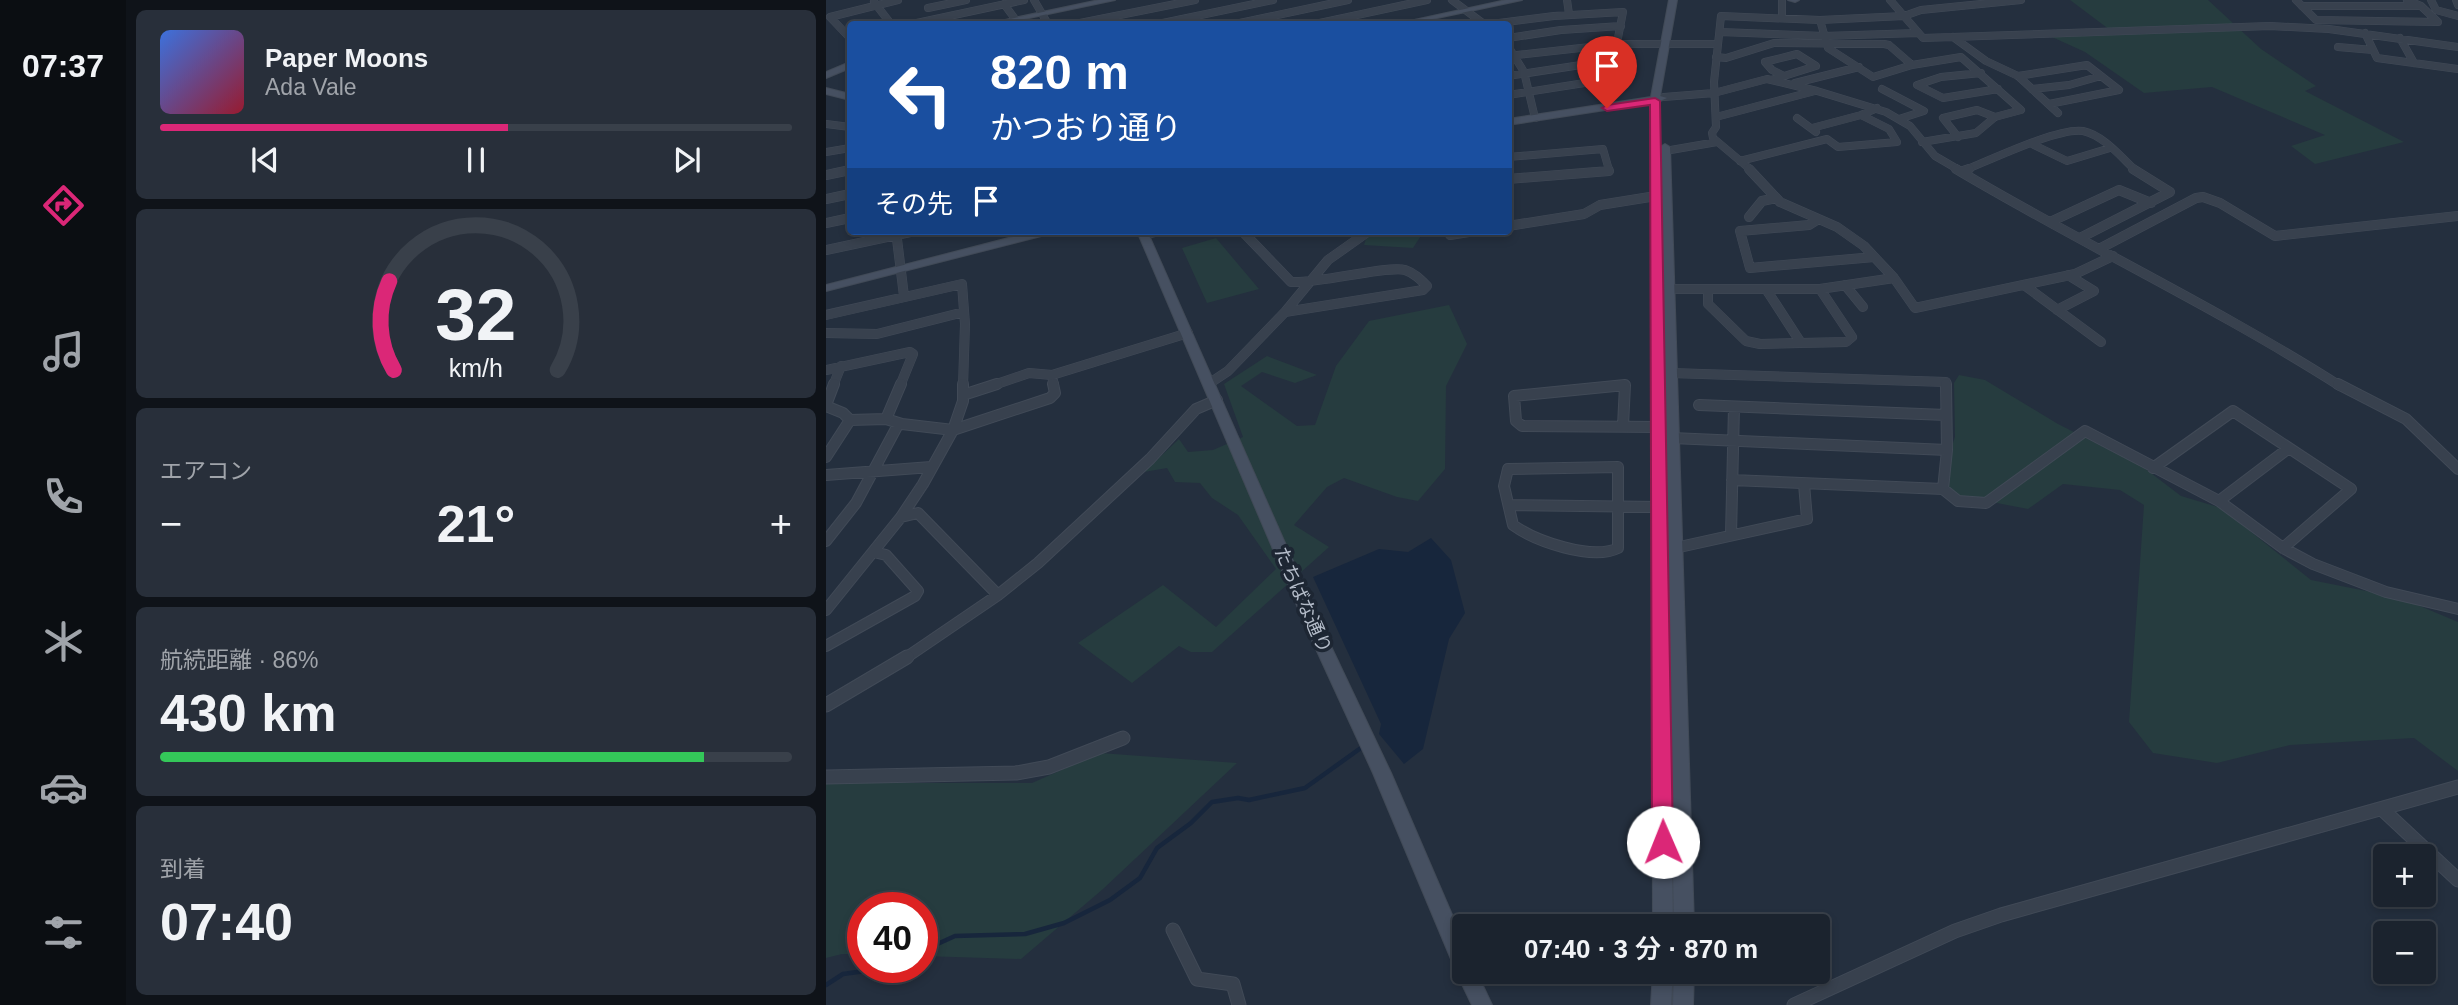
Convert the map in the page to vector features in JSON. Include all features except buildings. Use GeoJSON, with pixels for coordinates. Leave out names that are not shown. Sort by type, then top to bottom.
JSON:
{"type":"FeatureCollection","features":[{"type":"Feature","properties":{"kind":"street"},"geometry":{"type":"LineString","coordinates":[[870,0],[878,5],[889,21]]}},
{"type":"Feature","properties":{"kind":"street"},"geometry":{"type":"LineString","coordinates":[[847,35],[830,16],[898,0]]}},
{"type":"Feature","properties":{"kind":"street"},"geometry":{"type":"LineString","coordinates":[[922,0],[936,21]]}},
{"type":"Feature","properties":{"kind":"street"},"geometry":{"type":"LineString","coordinates":[[928,8],[966,0]]}},
{"type":"Feature","properties":{"kind":"street"},"geometry":{"type":"LineString","coordinates":[[941,21],[1024,0]]}},
{"type":"Feature","properties":{"kind":"street"},"geometry":{"type":"LineString","coordinates":[[1034,0],[1046,21]]}},
{"type":"Feature","properties":{"kind":"street"},"geometry":{"type":"LineString","coordinates":[[1005,21],[1111,0]]}},
{"type":"Feature","properties":{"kind":"street"},"geometry":{"type":"LineString","coordinates":[[1099,21],[1190,0],[1207,21]]}},
{"type":"Feature","properties":{"kind":"street"},"geometry":{"type":"LineString","coordinates":[[1172,21],[1273,0]]}},
{"type":"Feature","properties":{"kind":"street"},"geometry":{"type":"LineString","coordinates":[[1247,21],[1320,3],[1348,0]]}},
{"type":"Feature","properties":{"kind":"street"},"geometry":{"type":"LineString","coordinates":[[1345,21],[1427,0]]}},
{"type":"Feature","properties":{"kind":"street"},"geometry":{"type":"LineString","coordinates":[[1452,0],[1480,21]]}},
{"type":"Feature","properties":{"kind":"street"},"geometry":{"type":"LineString","coordinates":[[1414,21],[1518,0]]}},
{"type":"Feature","properties":{"kind":"street"},"geometry":{"type":"LineString","coordinates":[[1567,0],[1570,14]]}},
{"type":"Feature","properties":{"kind":"street"},"geometry":{"type":"LineString","coordinates":[[1668,44],[1673,0]]}},
{"type":"Feature","properties":{"kind":"street"},"geometry":{"type":"LineString","coordinates":[[1663,914],[1656,196],[1658,98],[1679,0]]}},
{"type":"Feature","properties":{"kind":"street"},"geometry":{"type":"LineString","coordinates":[[1782,0],[1782,18]]}},
{"type":"Feature","properties":{"kind":"street"},"geometry":{"type":"LineString","coordinates":[[1890,0],[1923,38],[2270,26],[2365,33],[2458,47]]}},
{"type":"Feature","properties":{"kind":"street"},"geometry":{"type":"LineString","coordinates":[[2021,0],[1921,10],[1904,16],[1820,20],[1721,16],[1714,93],[1716,127],[1712,133],[1717,142],[1776,198],[1848,233],[1894,278],[1915,308],[2068,275],[2113,256]]}},
{"type":"Feature","properties":{"kind":"street"},"geometry":{"type":"LineString","coordinates":[[2295,0],[2316,20],[2438,22],[2421,6],[2407,0]]}},
{"type":"Feature","properties":{"kind":"street"},"geometry":{"type":"LineString","coordinates":[[2431,0],[2436,10],[2458,16]]}},
{"type":"Feature","properties":{"kind":"street"},"geometry":{"type":"LineString","coordinates":[[1320,3],[1340,21]]}},
{"type":"Feature","properties":{"kind":"street"},"geometry":{"type":"LineString","coordinates":[[1004,4],[1015,19]]}},
{"type":"Feature","properties":{"kind":"street"},"geometry":{"type":"LineString","coordinates":[[2302,6],[2421,6]]}},
{"type":"Feature","properties":{"kind":"street"},"geometry":{"type":"LineString","coordinates":[[2382,6],[2398,22]]}},
{"type":"Feature","properties":{"kind":"street"},"geometry":{"type":"LineString","coordinates":[[1512,21],[1570,14],[1623,12],[1608,80],[1512,94]]}},
{"type":"Feature","properties":{"kind":"street"},"geometry":{"type":"LineString","coordinates":[[1820,20],[1827,46],[1873,77],[1912,65],[1961,57],[2021,110],[1995,117],[1976,133],[1922,142]]}},
{"type":"Feature","properties":{"kind":"street"},"geometry":{"type":"LineString","coordinates":[[2378,22],[2387,31],[2387,36]]}},
{"type":"Feature","properties":{"kind":"street"},"geometry":{"type":"LineString","coordinates":[[1512,37],[1561,30],[1621,26]]}},
{"type":"Feature","properties":{"kind":"street"},"geometry":{"type":"LineString","coordinates":[[1720,32],[1824,36],[1917,33]]}},
{"type":"Feature","properties":{"kind":"street"},"geometry":{"type":"LineString","coordinates":[[2365,33],[2377,58],[2458,69]]}},
{"type":"Feature","properties":{"kind":"street"},"geometry":{"type":"LineString","coordinates":[[1953,37],[1986,61],[2018,76],[2058,114]]}},
{"type":"Feature","properties":{"kind":"street"},"geometry":{"type":"LineString","coordinates":[[2400,38],[2413,63]]}},
{"type":"Feature","properties":{"kind":"street"},"geometry":{"type":"LineString","coordinates":[[1716,57],[1726,58],[1774,43],[1889,45],[1912,65]]}},
{"type":"Feature","properties":{"kind":"street"},"geometry":{"type":"LineString","coordinates":[[1512,56],[1617,44],[1717,44]]}},
{"type":"Feature","properties":{"kind":"street"},"geometry":{"type":"LineString","coordinates":[[2338,47],[2373,50]]}},
{"type":"Feature","properties":{"kind":"street"},"geometry":{"type":"LineString","coordinates":[[1512,119],[1658,98],[1714,93],[1770,80],[1816,66],[1797,54],[1765,62],[1772,70],[1782,75]]}},
{"type":"Feature","properties":{"kind":"street"},"geometry":{"type":"LineString","coordinates":[[1512,56],[1524,72],[1535,116]]}},
{"type":"Feature","properties":{"kind":"street"},"geometry":{"type":"LineString","coordinates":[[1512,75],[1614,60]]}},
{"type":"Feature","properties":{"kind":"street"},"geometry":{"type":"LineString","coordinates":[[2018,76],[2087,65],[2119,90],[2049,104]]}},
{"type":"Feature","properties":{"kind":"street"},"geometry":{"type":"LineString","coordinates":[[826,75],[847,66]]}},
{"type":"Feature","properties":{"kind":"street"},"geometry":{"type":"LineString","coordinates":[[1793,84],[1859,67]]}},
{"type":"Feature","properties":{"kind":"street"},"geometry":{"type":"LineString","coordinates":[[1980,73],[1941,77],[1917,85],[1944,98],[1971,91],[1998,89]]}},
{"type":"Feature","properties":{"kind":"street"},"geometry":{"type":"LineString","coordinates":[[2032,89],[2069,85],[2101,76]]}},
{"type":"Feature","properties":{"kind":"street"},"geometry":{"type":"LineString","coordinates":[[1770,80],[1877,108],[1899,119],[1915,130],[1935,156],[2028,212],[2287,352],[2341,386],[2406,419],[2458,469]]}},
{"type":"Feature","properties":{"kind":"street"},"geometry":{"type":"LineString","coordinates":[[1882,89],[1924,111],[1899,119]]}},
{"type":"Feature","properties":{"kind":"street"},"geometry":{"type":"LineString","coordinates":[[826,91],[847,96]]}},
{"type":"Feature","properties":{"kind":"street"},"geometry":{"type":"LineString","coordinates":[[1716,117],[1817,91]]}},
{"type":"Feature","properties":{"kind":"street"},"geometry":{"type":"LineString","coordinates":[[1658,98],[1665,151],[1684,914]]}},
{"type":"Feature","properties":{"kind":"street"},"geometry":{"type":"LineString","coordinates":[[1812,128],[1877,108]]}},
{"type":"Feature","properties":{"kind":"street"},"geometry":{"type":"LineString","coordinates":[[1958,137],[1943,118],[1977,110],[1995,117]]}},
{"type":"Feature","properties":{"kind":"street"},"geometry":{"type":"LineString","coordinates":[[1797,118],[1838,147],[1896,142],[1889,129],[1861,115]]}},
{"type":"Feature","properties":{"kind":"street"},"geometry":{"type":"LineString","coordinates":[[826,124],[847,127]]}},
{"type":"Feature","properties":{"kind":"street"},"geometry":{"type":"LineString","coordinates":[[1963,171],[2060,133],[2084,131],[2137,171],[2170,191],[2080,238]]}},
{"type":"Feature","properties":{"kind":"street"},"geometry":{"type":"LineString","coordinates":[[1740,161],[1827,139]]}},
{"type":"Feature","properties":{"kind":"street"},"geometry":{"type":"LineString","coordinates":[[1665,151],[1717,142]]}},
{"type":"Feature","properties":{"kind":"street"},"geometry":{"type":"LineString","coordinates":[[2032,144],[2067,161],[2110,148]]}},
{"type":"Feature","properties":{"kind":"street"},"geometry":{"type":"LineString","coordinates":[[826,152],[847,148]]}},
{"type":"Feature","properties":{"kind":"street"},"geometry":{"type":"LineString","coordinates":[[1512,157],[1603,149],[1609,171],[1512,179]]}},
{"type":"Feature","properties":{"kind":"street"},"geometry":{"type":"LineString","coordinates":[[826,175],[847,171]]}},
{"type":"Feature","properties":{"kind":"street"},"geometry":{"type":"LineString","coordinates":[[2050,222],[2119,190],[2151,203]]}},
{"type":"Feature","properties":{"kind":"street"},"geometry":{"type":"LineString","coordinates":[[826,198],[847,194]]}},
{"type":"Feature","properties":{"kind":"street"},"geometry":{"type":"LineString","coordinates":[[1512,225],[1584,214],[1600,205],[1656,196]]}},
{"type":"Feature","properties":{"kind":"street"},"geometry":{"type":"LineString","coordinates":[[2099,249],[2196,198],[2203,197],[2220,203],[2275,236],[2458,216]]}},
{"type":"Feature","properties":{"kind":"street"},"geometry":{"type":"LineString","coordinates":[[1749,217],[1762,201],[1776,198]]}},
{"type":"Feature","properties":{"kind":"street"},"geometry":{"type":"LineString","coordinates":[[826,223],[847,219]]}},
{"type":"Feature","properties":{"kind":"street"},"geometry":{"type":"LineString","coordinates":[[1817,219],[1809,225],[1740,231],[1750,268],[1874,257]]}},
{"type":"Feature","properties":{"kind":"street"},"geometry":{"type":"LineString","coordinates":[[826,250],[888,235]]}},
{"type":"Feature","properties":{"kind":"street"},"geometry":{"type":"LineString","coordinates":[[896,235],[904,296]]}},
{"type":"Feature","properties":{"kind":"street"},"geometry":{"type":"LineString","coordinates":[[899,267],[1016,235]]}},
{"type":"Feature","properties":{"kind":"street"},"geometry":{"type":"LineString","coordinates":[[826,285],[1032,235]]}},
{"type":"Feature","properties":{"kind":"street","name":"たちばな通り"},"geometry":{"type":"LineString","coordinates":[[1149,235],[1217,400],[1452,937]]}},
{"type":"Feature","properties":{"kind":"street"},"geometry":{"type":"LineString","coordinates":[[1246,235],[1291,282],[1307,283],[1402,269],[1417,276],[1427,286],[1423,290],[1285,312]]}},
{"type":"Feature","properties":{"kind":"street"},"geometry":{"type":"LineString","coordinates":[[1210,383],[1228,371],[1285,312],[1328,260],[1363,235]]}},
{"type":"Feature","properties":{"kind":"street"},"geometry":{"type":"LineString","coordinates":[[2057,310],[2094,291],[2068,275]]}},
{"type":"Feature","properties":{"kind":"street"},"geometry":{"type":"LineString","coordinates":[[1669,289],[1820,289],[1894,278]]}},
{"type":"Feature","properties":{"kind":"street"},"geometry":{"type":"LineString","coordinates":[[826,315],[962,284],[964,395],[953,430],[923,484],[901,516],[826,610]]}},
{"type":"Feature","properties":{"kind":"street"},"geometry":{"type":"LineString","coordinates":[[1845,285],[1863,307]]}},
{"type":"Feature","properties":{"kind":"street"},"geometry":{"type":"LineString","coordinates":[[2024,285],[2101,342]]}},
{"type":"Feature","properties":{"kind":"street"},"geometry":{"type":"LineString","coordinates":[[1708,289],[1709,304],[1746,341],[1760,344],[1846,342],[1852,338],[1820,289]]}},
{"type":"Feature","properties":{"kind":"street"},"geometry":{"type":"LineString","coordinates":[[1766,289],[1801,343]]}},
{"type":"Feature","properties":{"kind":"street"},"geometry":{"type":"LineString","coordinates":[[826,333],[877,334],[964,312]]}},
{"type":"Feature","properties":{"kind":"street"},"geometry":{"type":"LineString","coordinates":[[964,395],[1029,373],[1052,375],[1188,332]]}},
{"type":"Feature","properties":{"kind":"street"},"geometry":{"type":"LineString","coordinates":[[826,370],[881,357],[913,354],[886,419]]}},
{"type":"Feature","properties":{"kind":"street"},"geometry":{"type":"LineString","coordinates":[[841,366],[826,405],[843,413],[850,420],[886,419],[953,430],[1050,398],[1055,393],[1052,375]]}},
{"type":"Feature","properties":{"kind":"street"},"geometry":{"type":"LineString","coordinates":[[1671,373],[1946,382],[1947,450],[1943,489]]}},
{"type":"Feature","properties":{"kind":"street"},"geometry":{"type":"LineString","coordinates":[[1623,426],[1625,384],[1514,396],[1516,422],[1522,426],[1658,427]]}},
{"type":"Feature","properties":{"kind":"street"},"geometry":{"type":"LineString","coordinates":[[826,705],[916,652],[998,595],[1038,563],[1150,459],[1196,409],[1217,400]]}},
{"type":"Feature","properties":{"kind":"street"},"geometry":{"type":"LineString","coordinates":[[1699,405],[1946,415]]}},
{"type":"Feature","properties":{"kind":"street"},"geometry":{"type":"LineString","coordinates":[[1731,536],[1734,407]]}},
{"type":"Feature","properties":{"kind":"street"},"geometry":{"type":"LineString","coordinates":[[2153,468],[2233,411],[2351,489],[2283,548]]}},
{"type":"Feature","properties":{"kind":"street"},"geometry":{"type":"LineString","coordinates":[[826,457],[850,420]]}},
{"type":"Feature","properties":{"kind":"street"},"geometry":{"type":"LineString","coordinates":[[826,541],[856,503],[899,423]]}},
{"type":"Feature","properties":{"kind":"street"},"geometry":{"type":"LineString","coordinates":[[1732,480],[1943,489],[1958,501],[1986,503],[2085,431],[2219,501],[2283,548],[2314,565],[2386,592],[2458,608]]}},
{"type":"Feature","properties":{"kind":"street"},"geometry":{"type":"LineString","coordinates":[[1672,438],[1947,450]]}},
{"type":"Feature","properties":{"kind":"street"},"geometry":{"type":"LineString","coordinates":[[2219,501],[2289,448]]}},
{"type":"Feature","properties":{"kind":"street"},"geometry":{"type":"LineString","coordinates":[[826,475],[931,467]]}},
{"type":"Feature","properties":{"kind":"street"},"geometry":{"type":"LineString","coordinates":[[1618,467],[1618,506],[1618,548],[1608,553],[1549,544],[1528,536],[1513,525],[1504,486],[1508,469],[1618,467]]}},
{"type":"Feature","properties":{"kind":"street"},"geometry":{"type":"LineString","coordinates":[[1675,548],[1807,519],[1804,484]]}},
{"type":"Feature","properties":{"kind":"street"},"geometry":{"type":"LineString","coordinates":[[1509,505],[1659,507]]}},
{"type":"Feature","properties":{"kind":"street"},"geometry":{"type":"LineString","coordinates":[[901,516],[918,513],[998,595]]}},
{"type":"Feature","properties":{"kind":"street"},"geometry":{"type":"LineString","coordinates":[[826,646],[915,596],[918,591],[886,555],[874,552]]}},
{"type":"Feature","properties":{"kind":"street"},"geometry":{"type":"LineString","coordinates":[[826,776],[1016,773],[1049,767],[1123,738]]}},
{"type":"Feature","properties":{"kind":"street"},"geometry":{"type":"LineString","coordinates":[[1794,1005],[1955,931],[2001,915],[2458,787]]}},
{"type":"Feature","properties":{"kind":"street"},"geometry":{"type":"LineString","coordinates":[[2383,810],[2458,880]]}},
{"type":"Feature","properties":{"kind":"street"},"geometry":{"type":"LineString","coordinates":[[1173,930],[1197,979],[1233,984],[1239,1005]]}},
{"type":"Feature","properties":{"kind":"street","name":"たちばな通り"},"geometry":{"type":"LineString","coordinates":[[1473,984],[1482,1005]]}},
{"type":"Feature","properties":{"kind":"street"},"geometry":{"type":"LineString","coordinates":[[1661,1005],[1662,984]]}},
{"type":"Feature","properties":{"kind":"street"},"geometry":{"type":"LineString","coordinates":[[1683,1005],[1684,984]]}},
{"type":"Feature","properties":{"kind":"green space"},"geometry":{"type":"Polygon","coordinates":[[[2070,0],[2208,0],[2261,49],[2316,86],[2305,91],[2404,142],[2315,164],[2291,146],[2325,135],[2212,87],[2144,93],[2085,52],[2041,32],[2110,35],[2110,30],[2070,0]]]}},
{"type":"Feature","properties":{"kind":"green space"},"geometry":{"type":"Polygon","coordinates":[[[1372,235],[1421,235],[1413,248],[1364,245],[1372,235]]]}},
{"type":"Feature","properties":{"kind":"green space"},"geometry":{"type":"Polygon","coordinates":[[[1216,238],[1259,289],[1207,303],[1182,248],[1216,238]]]}},
{"type":"Feature","properties":{"kind":"green space"},"geometry":{"type":"Polygon","coordinates":[[[1449,305],[1467,344],[1446,386],[1445,469],[1418,501],[1397,497],[1344,478],[1327,487],[1294,525],[1329,547],[1212,652],[1191,652],[1179,646],[1132,683],[1078,643],[1163,585],[1216,627],[1276,569],[1238,515],[1212,498],[1200,483],[1175,482],[1167,468],[1144,472],[1179,439],[1188,452],[1213,450],[1243,437],[1224,384],[1267,356],[1317,375],[1295,383],[1262,372],[1241,386],[1297,426],[1315,425],[1336,366],[1369,321],[1449,305]]]}},
{"type":"Feature","properties":{"kind":"green space"},"geometry":{"type":"Polygon","coordinates":[[[1959,375],[1985,380],[2058,424],[2143,467],[2181,496],[2238,513],[2250,531],[2311,580],[2401,598],[2458,622],[2458,771],[2414,738],[2290,745],[2217,763],[2153,753],[2129,722],[2144,505],[2120,490],[2063,484],[2028,509],[1950,494],[1946,464],[1955,437],[1954,383],[1959,375]]]}},
{"type":"Feature","properties":{"kind":"green space"},"geometry":{"type":"Polygon","coordinates":[[[1100,753],[1237,763],[1103,889],[1021,959],[938,956],[938,892],[847,892],[847,954],[826,958],[826,783],[1032,783],[1100,753]]]}},
{"type":"Feature","properties":{"kind":"water"},"geometry":{"type":"Polygon","coordinates":[[[1431,538],[1451,560],[1465,613],[1449,639],[1423,749],[1404,764],[1379,734],[1381,724],[1313,577],[1379,549],[1408,552],[1431,538]]]}},
{"type":"Feature","properties":{"kind":"waterway"},"geometry":{"type":"LineString","coordinates":[[938,944],[955,936],[1025,934],[1064,923],[1110,900],[1140,878],[1157,848],[1191,823],[1212,802],[1238,798],[1249,800],[1305,788],[1365,745]]}},
{"type":"Feature","properties":{"kind":"waterway"},"geometry":{"type":"LineString","coordinates":[[826,985],[847,973]]}},
{"type":"Feature","properties":{"kind":"route"},"geometry":{"type":"LineString","coordinates":[[1607,108],[1655,101],[1663,842]]}}]}
